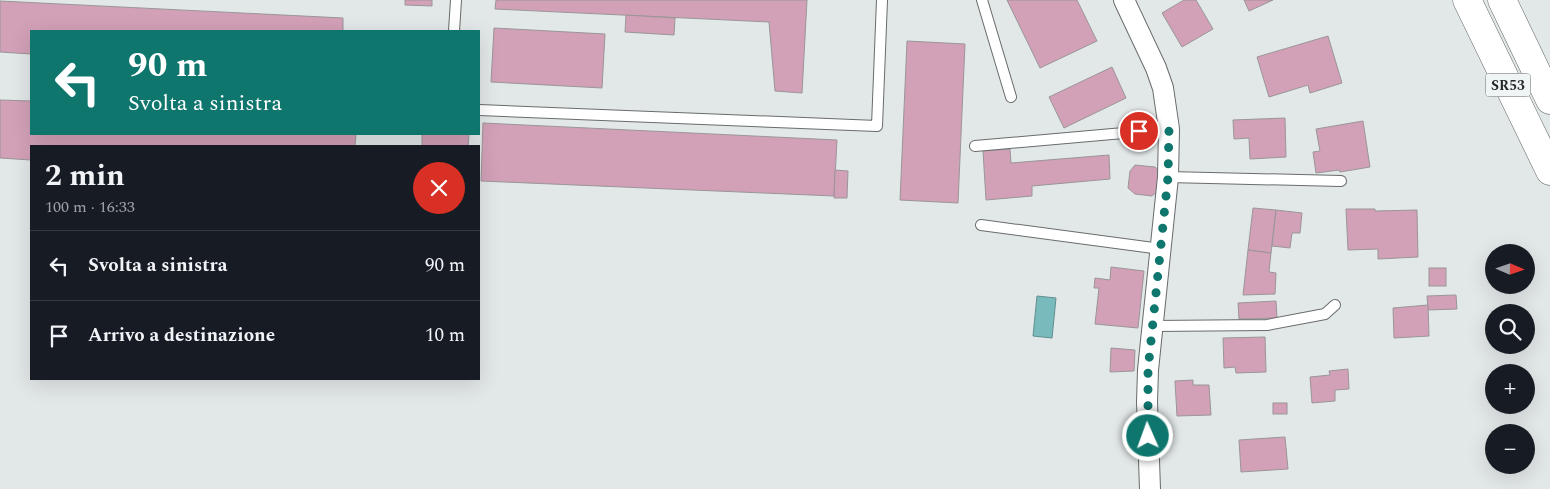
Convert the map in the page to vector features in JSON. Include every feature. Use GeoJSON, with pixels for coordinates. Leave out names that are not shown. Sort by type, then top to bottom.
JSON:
{"type":"FeatureCollection","features":[{"type":"Feature","properties":{"kind":"highway","name":"SR53"},"geometry":{"type":"LineString","coordinates":[[1467,0],[1550,171]]}},
{"type":"Feature","properties":{"kind":"highway","name":"SR53"},"geometry":{"type":"LineString","coordinates":[[1502,0],[1550,100]]}},
{"type":"Feature","properties":{"kind":"street"},"geometry":{"type":"LineString","coordinates":[[1124,0],[1156,68],[1163,88],[1169,129],[1168,177],[1148,370],[1147,402],[1150,489]]}},
{"type":"Feature","properties":{"kind":"lane"},"geometry":{"type":"LineString","coordinates":[[454,30],[456,0]]}},
{"type":"Feature","properties":{"kind":"lane"},"geometry":{"type":"LineString","coordinates":[[480,110],[877,126],[882,0]]}},
{"type":"Feature","properties":{"kind":"lane"},"geometry":{"type":"LineString","coordinates":[[982,0],[1011,97]]}},
{"type":"Feature","properties":{"kind":"lane"},"geometry":{"type":"LineString","coordinates":[[975,146],[1169,129]]}},
{"type":"Feature","properties":{"kind":"lane"},"geometry":{"type":"LineString","coordinates":[[1168,177],[1341,181]]}},
{"type":"Feature","properties":{"kind":"lane"},"geometry":{"type":"LineString","coordinates":[[981,225],[1161,249]]}},
{"type":"Feature","properties":{"kind":"lane"},"geometry":{"type":"LineString","coordinates":[[1153,326],[1267,325],[1325,314],[1335,305]]}},
{"type":"Feature","properties":{"kind":"water"},"geometry":{"type":"Polygon","coordinates":[[[1037,296],[1056,298],[1052,338],[1033,336],[1037,296]]]}},
{"type":"Feature","properties":{"kind":"building"},"geometry":{"type":"Polygon","coordinates":[[[405,0],[432,0],[432,6],[405,5],[405,0]]]}},
{"type":"Feature","properties":{"kind":"building"},"geometry":{"type":"Polygon","coordinates":[[[496,0],[807,0],[802,93],[775,91],[769,22],[495,9],[496,0]]]}},
{"type":"Feature","properties":{"kind":"building"},"geometry":{"type":"Polygon","coordinates":[[[1007,0],[1077,0],[1097,41],[1040,68],[1007,0]]]}},
{"type":"Feature","properties":{"kind":"building"},"geometry":{"type":"Polygon","coordinates":[[[1184,0],[1196,0],[1213,29],[1182,47],[1162,13],[1184,0]]]}},
{"type":"Feature","properties":{"kind":"building"},"geometry":{"type":"Polygon","coordinates":[[[1244,0],[1273,0],[1249,11],[1244,0]]]}},
{"type":"Feature","properties":{"kind":"building"},"geometry":{"type":"Polygon","coordinates":[[[0,1],[343,18],[343,30],[30,30],[30,54],[0,52],[0,1]]]}},
{"type":"Feature","properties":{"kind":"building"},"geometry":{"type":"Polygon","coordinates":[[[626,15],[675,18],[674,35],[625,32],[626,15]]]}},
{"type":"Feature","properties":{"kind":"building"},"geometry":{"type":"Polygon","coordinates":[[[494,28],[605,34],[602,88],[491,82],[494,28]]]}},
{"type":"Feature","properties":{"kind":"building"},"geometry":{"type":"Polygon","coordinates":[[[1328,36],[1342,83],[1310,93],[1308,85],[1269,97],[1257,57],[1328,36]]]}},
{"type":"Feature","properties":{"kind":"building"},"geometry":{"type":"Polygon","coordinates":[[[907,41],[965,44],[958,203],[900,200],[907,41]]]}},
{"type":"Feature","properties":{"kind":"building"},"geometry":{"type":"Polygon","coordinates":[[[1112,67],[1126,98],[1064,128],[1049,97],[1112,67]]]}},
{"type":"Feature","properties":{"kind":"building"},"geometry":{"type":"Polygon","coordinates":[[[0,100],[30,101],[30,135],[356,135],[355,145],[30,145],[30,160],[0,158],[0,100]]]}},
{"type":"Feature","properties":{"kind":"building"},"geometry":{"type":"Polygon","coordinates":[[[1285,118],[1286,157],[1250,159],[1249,138],[1234,139],[1233,120],[1285,118]]]}},
{"type":"Feature","properties":{"kind":"building"},"geometry":{"type":"Polygon","coordinates":[[[1363,121],[1370,167],[1340,172],[1339,170],[1316,173],[1313,152],[1320,151],[1316,129],[1363,121]]]}},
{"type":"Feature","properties":{"kind":"building"},"geometry":{"type":"Polygon","coordinates":[[[483,123],[837,140],[834,196],[481,181],[483,123]]]}},
{"type":"Feature","properties":{"kind":"building"},"geometry":{"type":"Polygon","coordinates":[[[422,135],[469,135],[468,145],[422,145],[422,135]]]}},
{"type":"Feature","properties":{"kind":"building"},"geometry":{"type":"Polygon","coordinates":[[[1010,149],[1011,163],[1109,155],[1110,179],[1032,186],[1032,196],[986,200],[983,151],[1010,149]]]}},
{"type":"Feature","properties":{"kind":"building"},"geometry":{"type":"Polygon","coordinates":[[[1135,165],[1155,167],[1160,171],[1158,191],[1152,196],[1135,194],[1128,188],[1130,171],[1135,165]]]}},
{"type":"Feature","properties":{"kind":"building"},"geometry":{"type":"Polygon","coordinates":[[[835,170],[848,171],[847,198],[834,198],[835,170]]]}},
{"type":"Feature","properties":{"kind":"building"},"geometry":{"type":"Polygon","coordinates":[[[1253,208],[1276,210],[1271,253],[1248,250],[1253,208]]]}},
{"type":"Feature","properties":{"kind":"building"},"geometry":{"type":"Polygon","coordinates":[[[1346,209],[1375,209],[1375,211],[1417,210],[1418,257],[1378,259],[1378,249],[1348,250],[1346,209]]]}},
{"type":"Feature","properties":{"kind":"building"},"geometry":{"type":"Polygon","coordinates":[[[1276,210],[1302,213],[1300,233],[1292,233],[1290,248],[1272,246],[1276,210]]]}},
{"type":"Feature","properties":{"kind":"building"},"geometry":{"type":"Polygon","coordinates":[[[1248,250],[1271,253],[1269,272],[1276,273],[1275,294],[1243,295],[1248,250]]]}},
{"type":"Feature","properties":{"kind":"building"},"geometry":{"type":"Polygon","coordinates":[[[1111,267],[1144,271],[1138,328],[1095,324],[1099,288],[1094,288],[1095,278],[1110,280],[1111,267]]]}},
{"type":"Feature","properties":{"kind":"building"},"geometry":{"type":"Polygon","coordinates":[[[1429,268],[1446,268],[1446,286],[1429,286],[1429,268]]]}},
{"type":"Feature","properties":{"kind":"building"},"geometry":{"type":"Polygon","coordinates":[[[1456,295],[1457,309],[1428,310],[1427,296],[1456,295]]]}},
{"type":"Feature","properties":{"kind":"building"},"geometry":{"type":"Polygon","coordinates":[[[1276,301],[1277,318],[1239,319],[1238,303],[1276,301]]]}},
{"type":"Feature","properties":{"kind":"building"},"geometry":{"type":"Polygon","coordinates":[[[1428,305],[1429,336],[1394,338],[1393,308],[1428,305]]]}},
{"type":"Feature","properties":{"kind":"building"},"geometry":{"type":"Polygon","coordinates":[[[1265,337],[1266,372],[1236,373],[1235,367],[1224,368],[1223,338],[1265,337]]]}},
{"type":"Feature","properties":{"kind":"building"},"geometry":{"type":"Polygon","coordinates":[[[1111,348],[1135,350],[1134,371],[1110,372],[1111,348]]]}},
{"type":"Feature","properties":{"kind":"building"},"geometry":{"type":"Polygon","coordinates":[[[1348,369],[1349,389],[1335,390],[1335,401],[1312,403],[1310,377],[1330,375],[1329,371],[1348,369]]]}},
{"type":"Feature","properties":{"kind":"building"},"geometry":{"type":"Polygon","coordinates":[[[1193,380],[1193,385],[1209,385],[1211,415],[1177,416],[1175,381],[1193,380]]]}},
{"type":"Feature","properties":{"kind":"building"},"geometry":{"type":"Polygon","coordinates":[[[1273,403],[1287,403],[1287,414],[1273,414],[1273,403]]]}},
{"type":"Feature","properties":{"kind":"building"},"geometry":{"type":"Polygon","coordinates":[[[1285,437],[1288,469],[1241,472],[1239,440],[1285,437]]]}},
{"type":"Feature","properties":{"kind":"route"},"geometry":{"type":"LineString","coordinates":[[1139,131],[1169,129],[1170,149],[1148,370],[1148,436]]}}]}
